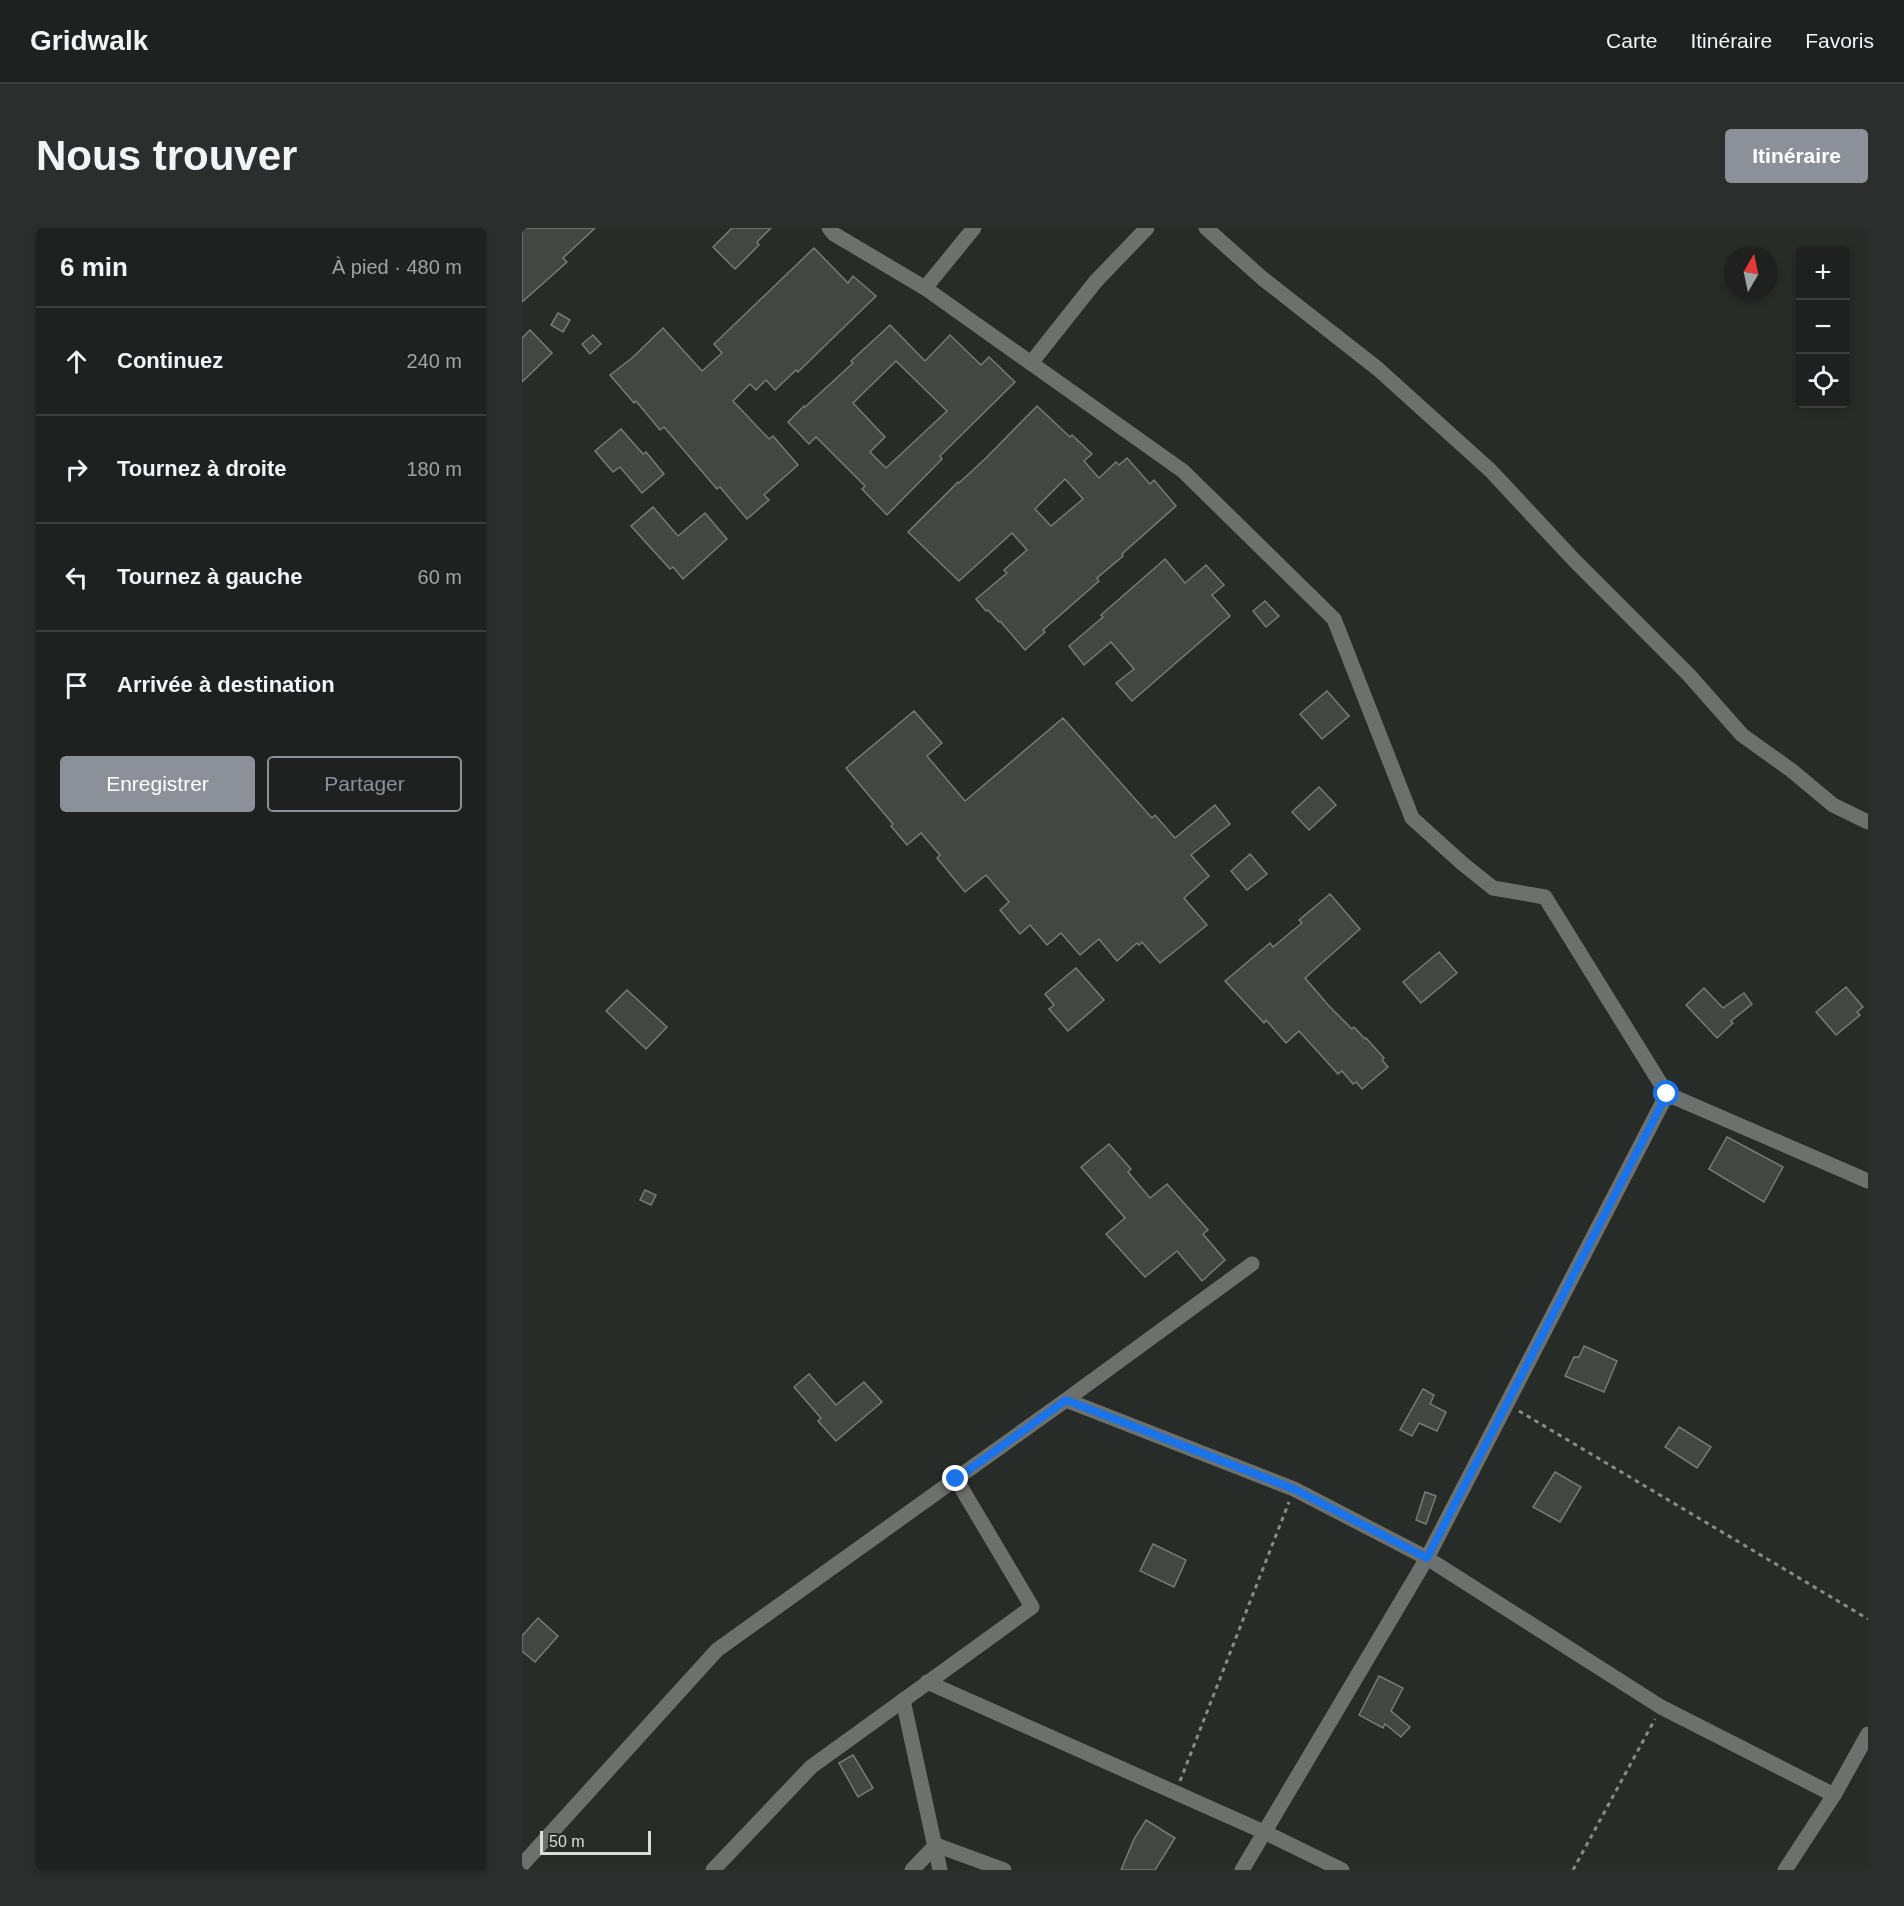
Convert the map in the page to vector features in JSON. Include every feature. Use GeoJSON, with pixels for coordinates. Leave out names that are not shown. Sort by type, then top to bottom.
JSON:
{"type":"FeatureCollection","features":[{"type":"Feature","properties":{"kind":"street"},"geometry":{"type":"LineString","coordinates":[[829,228],[834,234],[925,288],[1183,471],[1334,619],[1412,818],[1493,888],[1545,897],[1667,1094],[1868,1181]]}},
{"type":"Feature","properties":{"kind":"street"},"geometry":{"type":"LineString","coordinates":[[925,288],[974,228]]}},
{"type":"Feature","properties":{"kind":"street"},"geometry":{"type":"LineString","coordinates":[[1031,363],[1096,280],[1148,228]]}},
{"type":"Feature","properties":{"kind":"street"},"geometry":{"type":"LineString","coordinates":[[1206,228],[1262,278],[1378,369],[1490,470],[1574,560],[1689,675],[1742,735],[1791,770],[1833,805],[1868,822]]}},
{"type":"Feature","properties":{"kind":"street"},"geometry":{"type":"LineString","coordinates":[[1242,1870],[1427,1558],[1667,1094]]}},
{"type":"Feature","properties":{"kind":"street"},"geometry":{"type":"LineString","coordinates":[[522,1865],[717,1650],[1252,1264]]}},
{"type":"Feature","properties":{"kind":"street"},"geometry":{"type":"LineString","coordinates":[[1066,1400],[1294,1489],[1427,1558],[1661,1707],[1834,1795]]}},
{"type":"Feature","properties":{"kind":"street"},"geometry":{"type":"LineString","coordinates":[[713,1870],[811,1767],[1032,1607],[956,1479]]}},
{"type":"Feature","properties":{"kind":"street"},"geometry":{"type":"LineString","coordinates":[[927,1682],[1264,1832],[1342,1870]]}},
{"type":"Feature","properties":{"kind":"street"},"geometry":{"type":"LineString","coordinates":[[903,1700],[940,1870]]}},
{"type":"Feature","properties":{"kind":"street"},"geometry":{"type":"LineString","coordinates":[[1785,1870],[1834,1795],[1868,1734]]}},
{"type":"Feature","properties":{"kind":"street"},"geometry":{"type":"LineString","coordinates":[[912,1870],[936,1845]]}},
{"type":"Feature","properties":{"kind":"street"},"geometry":{"type":"LineString","coordinates":[[936,1845],[1004,1870]]}},
{"type":"Feature","properties":{"kind":"path"},"geometry":{"type":"LineString","coordinates":[[1507,1404],[1868,1619]]}},
{"type":"Feature","properties":{"kind":"path"},"geometry":{"type":"LineString","coordinates":[[1176,1793],[1294,1489]]}},
{"type":"Feature","properties":{"kind":"path"},"geometry":{"type":"LineString","coordinates":[[1573,1870],[1661,1707]]}},
{"type":"Feature","properties":{"kind":"building"},"geometry":{"type":"Polygon","coordinates":[[[522,228],[595,228],[563,258],[567,262],[522,302],[522,228]]]}},
{"type":"Feature","properties":{"kind":"building"},"geometry":{"type":"Polygon","coordinates":[[[732,228],[771,228],[757,242],[759,245],[735,269],[713,247],[732,228]]]}},
{"type":"Feature","properties":{"kind":"building"},"geometry":{"type":"Polygon","coordinates":[[[814,248],[848,283],[853,276],[876,296],[798,372],[796,370],[775,390],[766,380],[756,390],[750,384],[733,401],[769,439],[773,436],[798,465],[764,495],[769,500],[747,519],[720,487],[717,489],[664,427],[660,430],[610,375],[632,358],[663,328],[702,371],[722,353],[714,344],[814,248]]]}},
{"type":"Feature","properties":{"kind":"building"},"geometry":{"type":"Polygon","coordinates":[[[558,313],[570,320],[563,332],[551,325],[558,313]]]}},
{"type":"Feature","properties":{"kind":"building"},"geometry":{"type":"Polygon","coordinates":[[[890,325],[925,361],[950,335],[981,365],[989,357],[1015,382],[940,456],[942,459],[887,515],[862,489],[865,486],[816,437],[809,444],[788,422],[853,363],[851,361],[890,325]],[[896,361],[853,403],[885,437],[870,452],[886,468],[947,411],[896,361]]]}},
{"type":"Feature","properties":{"kind":"building"},"geometry":{"type":"Polygon","coordinates":[[[530,330],[552,353],[522,382],[522,338],[530,330]]]}},
{"type":"Feature","properties":{"kind":"building"},"geometry":{"type":"Polygon","coordinates":[[[593,335],[601,344],[590,354],[582,344],[593,335]]]}},
{"type":"Feature","properties":{"kind":"building"},"geometry":{"type":"Polygon","coordinates":[[[1037,406],[1092,454],[1084,461],[1099,478],[1116,462],[1119,465],[1127,458],[1150,484],[1154,480],[1176,506],[1122,554],[1123,556],[1097,578],[1099,581],[1043,630],[1045,632],[1025,650],[1000,621],[988,610],[986,611],[976,599],[1007,573],[1004,570],[1027,550],[1012,533],[959,581],[908,532],[958,482],[986,458],[1037,406]],[[1065,479],[1035,509],[1051,526],[1083,499],[1065,479]]]}},
{"type":"Feature","properties":{"kind":"building"},"geometry":{"type":"Polygon","coordinates":[[[621,429],[643,454],[646,452],[664,474],[642,493],[620,467],[613,472],[595,451],[621,429]]]}},
{"type":"Feature","properties":{"kind":"building"},"geometry":{"type":"Polygon","coordinates":[[[653,507],[678,536],[705,513],[727,539],[683,579],[673,567],[670,569],[631,526],[653,507]]]}},
{"type":"Feature","properties":{"kind":"building"},"geometry":{"type":"Polygon","coordinates":[[[1165,559],[1185,583],[1206,565],[1224,585],[1212,595],[1230,616],[1132,701],[1116,683],[1134,669],[1111,642],[1084,665],[1069,646],[1165,559]]]}},
{"type":"Feature","properties":{"kind":"building"},"geometry":{"type":"Polygon","coordinates":[[[1265,601],[1279,616],[1266,627],[1253,611],[1265,601]]]}},
{"type":"Feature","properties":{"kind":"building"},"geometry":{"type":"Polygon","coordinates":[[[1327,691],[1349,716],[1322,739],[1300,714],[1327,691]]]}},
{"type":"Feature","properties":{"kind":"building"},"geometry":{"type":"Polygon","coordinates":[[[914,711],[942,743],[927,756],[965,801],[1063,718],[1152,818],[1155,815],[1175,838],[1215,805],[1230,824],[1191,855],[1209,876],[1184,898],[1207,925],[1160,963],[1142,942],[1139,945],[1137,943],[1117,961],[1099,939],[1080,955],[1061,933],[1047,945],[1030,925],[1020,934],[1000,910],[1009,902],[986,875],[965,892],[937,858],[940,855],[921,833],[907,845],[891,826],[893,824],[846,768],[914,711]]]}},
{"type":"Feature","properties":{"kind":"building"},"geometry":{"type":"Polygon","coordinates":[[[1319,787],[1336,805],[1309,830],[1292,812],[1319,787]]]}},
{"type":"Feature","properties":{"kind":"building"},"geometry":{"type":"Polygon","coordinates":[[[1250,854],[1267,874],[1247,890],[1231,871],[1250,854]]]}},
{"type":"Feature","properties":{"kind":"building"},"geometry":{"type":"Polygon","coordinates":[[[1330,894],[1360,929],[1305,978],[1329,1006],[1352,1029],[1354,1027],[1366,1038],[1384,1058],[1382,1060],[1388,1067],[1362,1089],[1356,1082],[1353,1084],[1342,1071],[1338,1074],[1299,1031],[1286,1043],[1266,1020],[1264,1023],[1225,981],[1270,943],[1273,947],[1302,923],[1299,920],[1330,894]]]}},
{"type":"Feature","properties":{"kind":"building"},"geometry":{"type":"Polygon","coordinates":[[[1439,952],[1457,973],[1421,1003],[1403,982],[1439,952]]]}},
{"type":"Feature","properties":{"kind":"building"},"geometry":{"type":"Polygon","coordinates":[[[1076,968],[1104,1000],[1068,1031],[1049,1009],[1054,1005],[1045,994],[1076,968]]]}},
{"type":"Feature","properties":{"kind":"building"},"geometry":{"type":"Polygon","coordinates":[[[1846,987],[1863,1007],[1857,1012],[1860,1015],[1836,1035],[1816,1012],[1846,987]]]}},
{"type":"Feature","properties":{"kind":"building"},"geometry":{"type":"Polygon","coordinates":[[[1704,988],[1723,1008],[1744,993],[1752,1004],[1731,1021],[1733,1023],[1717,1038],[1686,1005],[1704,988]]]}},
{"type":"Feature","properties":{"kind":"building"},"geometry":{"type":"Polygon","coordinates":[[[627,990],[667,1027],[646,1049],[606,1011],[627,990]]]}},
{"type":"Feature","properties":{"kind":"building"},"geometry":{"type":"Polygon","coordinates":[[[1727,1137],[1783,1167],[1764,1202],[1709,1169],[1727,1137]]]}},
{"type":"Feature","properties":{"kind":"building"},"geometry":{"type":"Polygon","coordinates":[[[1109,1144],[1131,1169],[1128,1172],[1150,1198],[1167,1184],[1208,1230],[1203,1234],[1225,1260],[1202,1281],[1177,1251],[1145,1277],[1106,1234],[1125,1218],[1081,1167],[1109,1144]]]}},
{"type":"Feature","properties":{"kind":"building"},"geometry":{"type":"Polygon","coordinates":[[[645,1190],[656,1195],[651,1205],[640,1200],[645,1190]]]}},
{"type":"Feature","properties":{"kind":"building"},"geometry":{"type":"Polygon","coordinates":[[[1584,1346],[1617,1361],[1604,1392],[1565,1376],[1574,1357],[1579,1357],[1584,1346]]]}},
{"type":"Feature","properties":{"kind":"building"},"geometry":{"type":"Polygon","coordinates":[[[809,1374],[836,1405],[864,1382],[882,1402],[836,1441],[818,1421],[821,1418],[794,1387],[809,1374]]]}},
{"type":"Feature","properties":{"kind":"building"},"geometry":{"type":"Polygon","coordinates":[[[1423,1389],[1434,1395],[1430,1404],[1446,1412],[1437,1431],[1419,1423],[1412,1436],[1400,1430],[1423,1389]]]}},
{"type":"Feature","properties":{"kind":"building"},"geometry":{"type":"Polygon","coordinates":[[[1679,1427],[1711,1447],[1697,1468],[1665,1447],[1679,1427]]]}},
{"type":"Feature","properties":{"kind":"building"},"geometry":{"type":"Polygon","coordinates":[[[1555,1472],[1581,1487],[1560,1522],[1533,1507],[1555,1472]]]}},
{"type":"Feature","properties":{"kind":"building"},"geometry":{"type":"Polygon","coordinates":[[[1425,1492],[1436,1496],[1426,1524],[1416,1520],[1425,1492]]]}},
{"type":"Feature","properties":{"kind":"building"},"geometry":{"type":"Polygon","coordinates":[[[1153,1544],[1186,1560],[1174,1587],[1140,1571],[1153,1544]]]}},
{"type":"Feature","properties":{"kind":"building"},"geometry":{"type":"Polygon","coordinates":[[[538,1618],[558,1636],[535,1662],[522,1651],[522,1636],[538,1618]]]}},
{"type":"Feature","properties":{"kind":"building"},"geometry":{"type":"Polygon","coordinates":[[[1379,1676],[1403,1688],[1391,1711],[1410,1727],[1401,1737],[1385,1724],[1383,1728],[1359,1715],[1379,1676]]]}},
{"type":"Feature","properties":{"kind":"building"},"geometry":{"type":"Polygon","coordinates":[[[853,1755],[873,1788],[858,1797],[839,1763],[853,1755]]]}},
{"type":"Feature","properties":{"kind":"building"},"geometry":{"type":"Polygon","coordinates":[[[1146,1820],[1175,1838],[1155,1870],[1121,1870],[1134,1839],[1146,1820]]]}},
{"type":"Feature","properties":{"kind":"route"},"geometry":{"type":"LineString","coordinates":[[956,1479],[1066,1400],[1294,1489],[1427,1558],[1667,1094]]}}]}
